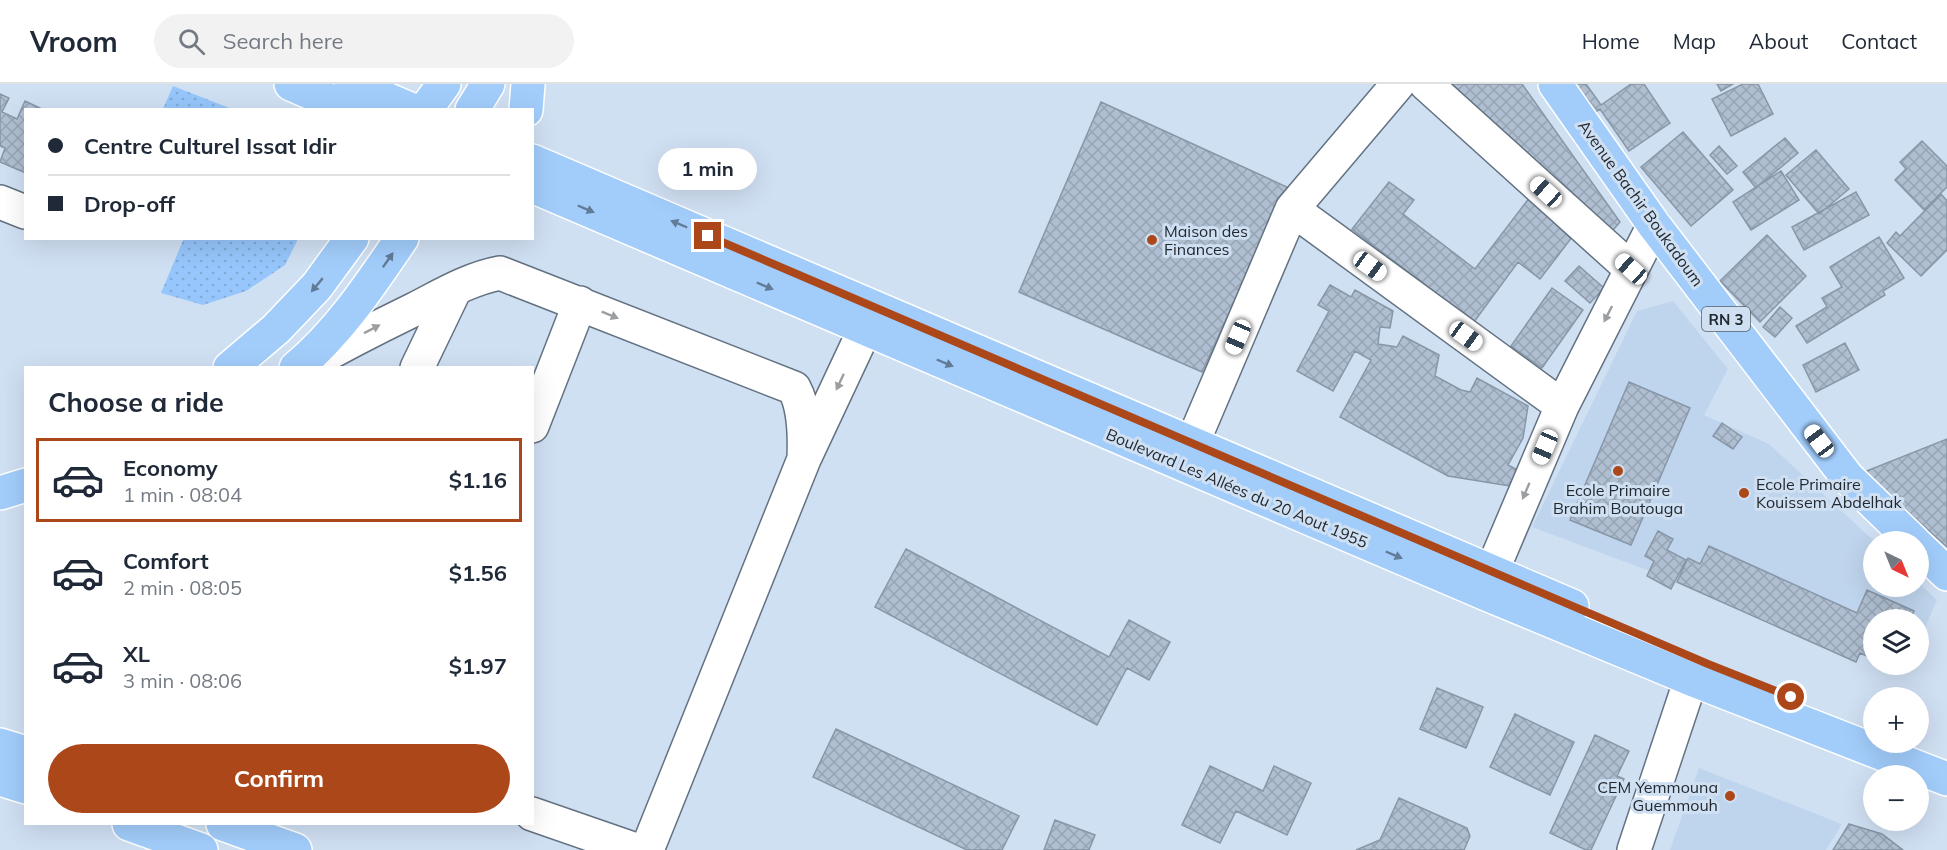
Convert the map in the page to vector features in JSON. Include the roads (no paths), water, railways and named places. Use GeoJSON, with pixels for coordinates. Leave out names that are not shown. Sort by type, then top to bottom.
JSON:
{"type":"FeatureCollection","features":[{"type":"Feature","properties":{"kind":"main road"},"geometry":{"type":"LineString","coordinates":[[291,84],[366,93],[407,108]]}},
{"type":"Feature","properties":{"kind":"main road"},"geometry":{"type":"LineString","coordinates":[[426,108],[444,84]]}},
{"type":"Feature","properties":{"kind":"main road"},"geometry":{"type":"LineString","coordinates":[[473,108],[488,84]]}},
{"type":"Feature","properties":{"kind":"main road"},"geometry":{"type":"LineString","coordinates":[[525,108],[528,84]]}},
{"type":"Feature","properties":{"kind":"main road","name":"Avenue Bachir Boukadoum"},"geometry":{"type":"LineString","coordinates":[[1555,84],[1654,225],[1847,477],[1903,531]]}},
{"type":"Feature","properties":{"kind":"main road","name":"Boulevard Les Allées du 20 Aout 1955"},"geometry":{"type":"LineString","coordinates":[[534,162],[1708,664],[1863,725]]}},
{"type":"Feature","properties":{"kind":"main road","name":"Boulevard Les Allées du 20 Aout 1955"},"geometry":{"type":"LineString","coordinates":[[534,187],[1691,679],[1947,779]]}},
{"type":"Feature","properties":{"kind":"main road"},"geometry":{"type":"LineString","coordinates":[[232,366],[276,329],[308,294],[350,240]]}},
{"type":"Feature","properties":{"kind":"main road"},"geometry":{"type":"LineString","coordinates":[[298,366],[319,348],[353,310],[401,240]]}},
{"type":"Feature","properties":{"kind":"main road"},"geometry":{"type":"LineString","coordinates":[[0,493],[24,486]]}},
{"type":"Feature","properties":{"kind":"main road"},"geometry":{"type":"LineString","coordinates":[[1929,557],[1947,574]]}},
{"type":"Feature","properties":{"kind":"main road"},"geometry":{"type":"LineString","coordinates":[[0,745],[24,752]]}},
{"type":"Feature","properties":{"kind":"main road"},"geometry":{"type":"LineString","coordinates":[[1929,751],[1947,758]]}},
{"type":"Feature","properties":{"kind":"main road"},"geometry":{"type":"LineString","coordinates":[[0,779],[24,786]]}},
{"type":"Feature","properties":{"kind":"main road"},"geometry":{"type":"LineString","coordinates":[[139,825],[201,850]]}},
{"type":"Feature","properties":{"kind":"main road"},"geometry":{"type":"LineString","coordinates":[[226,825],[295,850]]}},
{"type":"Feature","properties":{"kind":"street"},"geometry":{"type":"LineString","coordinates":[[1192,444],[1292,209],[1398,84]]}},
{"type":"Feature","properties":{"kind":"street"},"geometry":{"type":"LineString","coordinates":[[1426,84],[1631,269]]}},
{"type":"Feature","properties":{"kind":"street"},"geometry":{"type":"LineString","coordinates":[[1292,209],[1562,406]]}},
{"type":"Feature","properties":{"kind":"street"},"geometry":{"type":"LineString","coordinates":[[1492,571],[1562,406],[1654,225]]}},
{"type":"Feature","properties":{"kind":"street"},"geometry":{"type":"LineString","coordinates":[[306,366],[369,330],[484,276],[500,273],[794,388],[799,397],[803,420],[804,459]]}},
{"type":"Feature","properties":{"kind":"street"},"geometry":{"type":"LineString","coordinates":[[418,366],[455,289]]}},
{"type":"Feature","properties":{"kind":"street"},"geometry":{"type":"LineString","coordinates":[[534,421],[580,303]]}},
{"type":"Feature","properties":{"kind":"street"},"geometry":{"type":"LineString","coordinates":[[647,850],[804,459],[865,329]]}},
{"type":"Feature","properties":{"kind":"street"},"geometry":{"type":"LineString","coordinates":[[1634,850],[1691,679]]}},
{"type":"Feature","properties":{"kind":"street"},"geometry":{"type":"LineString","coordinates":[[534,815],[636,850]]}},
{"type":"Feature","properties":{"kind":"place","name":"Maison des Finances"},"geometry":{"type":"Point","coordinates":[1152,240]}},
{"type":"Feature","properties":{"kind":"place","name":"Ecole Primaire Brahim Boutouga"},"geometry":{"type":"Point","coordinates":[1618,471]}},
{"type":"Feature","properties":{"kind":"place","name":"Ecole Primaire Kouissem Abdelhak"},"geometry":{"type":"Point","coordinates":[1744,493]}},
{"type":"Feature","properties":{"kind":"place","name":"CEM Yemmouna Guemmouh"},"geometry":{"type":"Point","coordinates":[1730,796]}}]}
